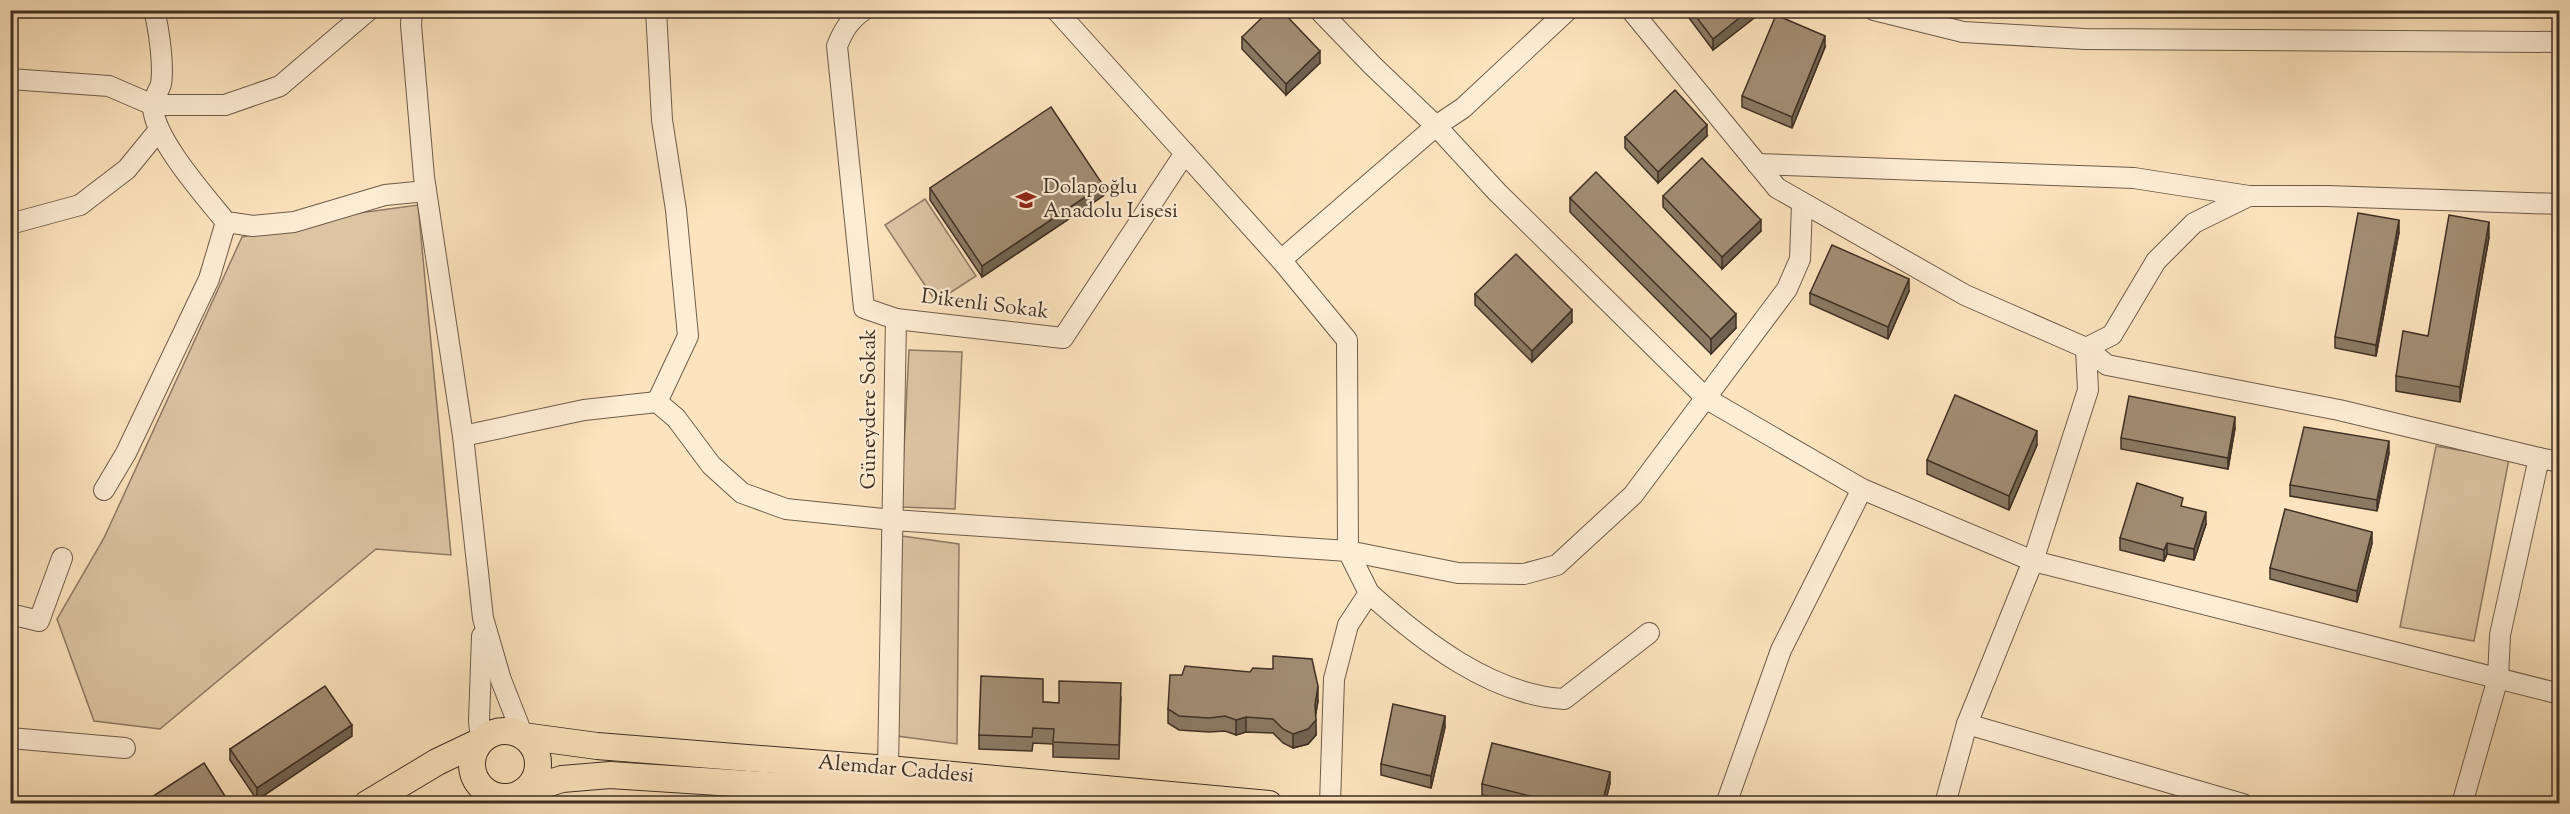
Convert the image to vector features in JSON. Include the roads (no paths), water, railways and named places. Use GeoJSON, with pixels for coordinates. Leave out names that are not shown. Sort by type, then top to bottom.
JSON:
{"type":"FeatureCollection","features":[{"type":"Feature","properties":{"kind":"main road"},"geometry":{"type":"LineString","coordinates":[[367,804],[437,762],[496,732],[514,732],[523,736],[536,752],[537,773],[514,798],[487,791],[479,784],[472,762],[474,751],[481,741]]}},
{"type":"Feature","properties":{"kind":"main road","name":"Alemdar Caddesi"},"geometry":{"type":"LineString","coordinates":[[523,736],[597,746],[888,769],[1269,804]]}},
{"type":"Feature","properties":{"kind":"main road","name":"Alemdar Caddesi"},"geometry":{"type":"LineString","coordinates":[[514,798],[562,779],[610,775],[947,800],[1060,804]]}},
{"type":"Feature","properties":{"kind":"street"},"geometry":{"type":"LineString","coordinates":[[153,10],[159,30],[161,83],[153,105],[158,131],[195,184],[226,222],[253,226],[294,222],[385,195],[426,191]]}},
{"type":"Feature","properties":{"kind":"street"},"geometry":{"type":"LineString","coordinates":[[10,79],[109,86],[153,105],[225,105],[280,86],[369,10]]}},
{"type":"Feature","properties":{"kind":"street"},"geometry":{"type":"LineString","coordinates":[[412,10],[411,25],[426,191],[463,436],[483,618],[479,688],[481,741]]}},
{"type":"Feature","properties":{"kind":"street"},"geometry":{"type":"LineString","coordinates":[[656,10],[662,120],[675,210],[688,336],[657,402]]}},
{"type":"Feature","properties":{"kind":"street","name":"Güneydere Sokak"},"geometry":{"type":"LineString","coordinates":[[864,10],[855,16],[843,31],[837,46],[864,308],[896,319],[888,769]]}},
{"type":"Feature","properties":{"kind":"street"},"geometry":{"type":"LineString","coordinates":[[1056,10],[1281,260],[1347,340],[1348,551],[1369,593],[1403,624],[1484,678],[1545,698],[1564,699],[1649,633]]}},
{"type":"Feature","properties":{"kind":"street"},"geometry":{"type":"LineString","coordinates":[[1319,10],[1436,126],[1497,192],[1707,399],[1862,489],[2033,561],[2559,694]]}},
{"type":"Feature","properties":{"kind":"street"},"geometry":{"type":"LineString","coordinates":[[1281,260],[1436,126],[1463,108],[1568,10]]}},
{"type":"Feature","properties":{"kind":"street"},"geometry":{"type":"LineString","coordinates":[[1631,10],[1777,188],[1965,296],[2086,348],[2107,365],[2339,410],[2559,462]]}},
{"type":"Feature","properties":{"kind":"street"},"geometry":{"type":"LineString","coordinates":[[1874,10],[1963,32],[2084,39],[2559,42]]}},
{"type":"Feature","properties":{"kind":"street"},"geometry":{"type":"LineString","coordinates":[[10,224],[80,205],[127,169],[158,131]]}},
{"type":"Feature","properties":{"kind":"street","name":"Dikenli Sokak"},"geometry":{"type":"LineString","coordinates":[[896,319],[1063,338],[1185,153]]}},
{"type":"Feature","properties":{"kind":"street"},"geometry":{"type":"LineString","coordinates":[[1757,164],[2134,178],[2249,196],[2339,196],[2559,204]]}},
{"type":"Feature","properties":{"kind":"street"},"geometry":{"type":"LineString","coordinates":[[2086,348],[2112,335],[2156,261],[2194,223],[2249,196]]}},
{"type":"Feature","properties":{"kind":"street"},"geometry":{"type":"LineString","coordinates":[[463,436],[584,410],[657,402],[676,418],[711,465],[742,493],[786,509],[893,520],[1348,551],[1458,573],[1524,574],[1557,565],[1633,495],[1707,399],[1787,290],[1800,259],[1802,204]]}},
{"type":"Feature","properties":{"kind":"street"},"geometry":{"type":"LineString","coordinates":[[104,490],[126,453],[209,279],[226,222]]}},
{"type":"Feature","properties":{"kind":"street"},"geometry":{"type":"LineString","coordinates":[[1945,804],[1967,724],[2033,561],[2088,390],[2086,348]]}},
{"type":"Feature","properties":{"kind":"street"},"geometry":{"type":"LineString","coordinates":[[2462,804],[2498,678],[2500,635],[2539,458]]}},
{"type":"Feature","properties":{"kind":"street"},"geometry":{"type":"LineString","coordinates":[[1726,804],[1781,650],[1862,489]]}},
{"type":"Feature","properties":{"kind":"street"},"geometry":{"type":"LineString","coordinates":[[10,614],[39,621],[62,558]]}},
{"type":"Feature","properties":{"kind":"street"},"geometry":{"type":"LineString","coordinates":[[1330,804],[1334,679],[1348,626],[1369,593]]}},
{"type":"Feature","properties":{"kind":"street"},"geometry":{"type":"LineString","coordinates":[[483,618],[501,680],[523,736]]}},
{"type":"Feature","properties":{"kind":"street"},"geometry":{"type":"LineString","coordinates":[[1967,724],[2243,804]]}},
{"type":"Feature","properties":{"kind":"street"},"geometry":{"type":"LineString","coordinates":[[10,738],[125,748]]}},
{"type":"Feature","properties":{"kind":"place","name":"Dolapoğlu Anadolu Lisesi"},"geometry":{"type":"Point","coordinates":[1026,200]}}]}
